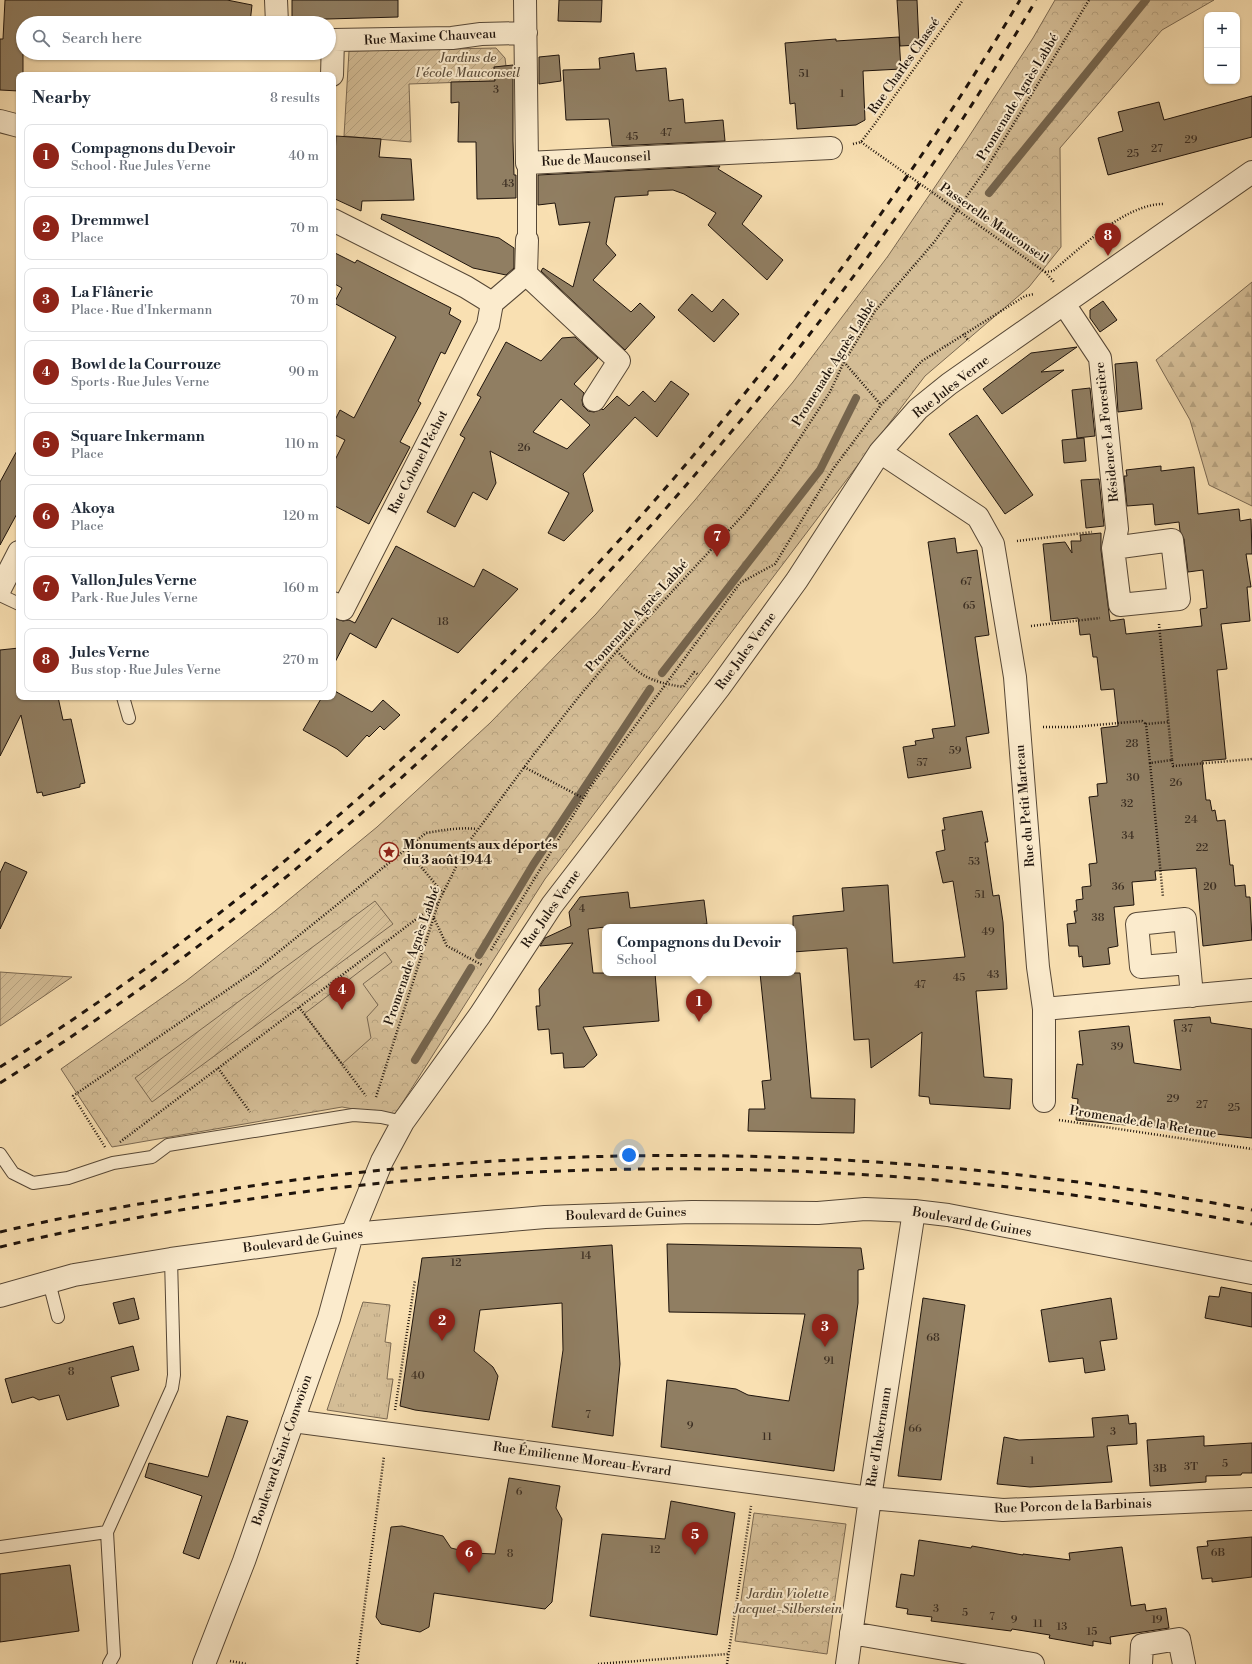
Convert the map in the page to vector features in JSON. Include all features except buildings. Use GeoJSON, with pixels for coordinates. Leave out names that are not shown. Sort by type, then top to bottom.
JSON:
{"type":"FeatureCollection","features":[{"type":"Feature","properties":{"kind":"street"},"geometry":{"type":"LineString","coordinates":[[276,0],[276,16]]}},
{"type":"Feature","properties":{"kind":"street"},"geometry":{"type":"LineString","coordinates":[[525,0],[527,163]]}},
{"type":"Feature","properties":{"kind":"street","name":"Rue Maxime Chauveau"},"geometry":{"type":"LineString","coordinates":[[336,40],[452,38],[481,34],[526,33]]}},
{"type":"Feature","properties":{"kind":"street","name":"Rue Maxime Chauveau"},"geometry":{"type":"LineString","coordinates":[[332,60],[332,72]]}},
{"type":"Feature","properties":{"kind":"street"},"geometry":{"type":"LineString","coordinates":[[0,121],[16,125]]}},
{"type":"Feature","properties":{"kind":"street","name":"Rue de Mauconseil"},"geometry":{"type":"LineString","coordinates":[[526,274],[527,163],[831,148]]}},
{"type":"Feature","properties":{"kind":"street","name":"Rue Jules Verne"},"geometry":{"type":"LineString","coordinates":[[352,1234],[382,1161],[403,1122],[480,1015],[552,904],[719,688],[798,580],[880,452],[918,409],[1058,295],[1252,172]]}},
{"type":"Feature","properties":{"kind":"street"},"geometry":{"type":"LineString","coordinates":[[336,222],[466,287],[492,303],[526,274],[619,361],[594,400]]}},
{"type":"Feature","properties":{"kind":"street","name":"Résidence La Forestière"},"geometry":{"type":"LineString","coordinates":[[1058,295],[1100,358],[1120,605],[1179,598],[1172,540],[1115,538]]}},
{"type":"Feature","properties":{"kind":"street","name":"Rue Colonel Péchot"},"geometry":{"type":"LineString","coordinates":[[336,605],[344,609],[488,325],[492,303]]}},
{"type":"Feature","properties":{"kind":"street","name":"Rue du Petit Marteau"},"geometry":{"type":"LineString","coordinates":[[880,452],[978,517],[993,544],[1015,677],[1038,967],[1044,1009],[1044,1101]]}},
{"type":"Feature","properties":{"kind":"street"},"geometry":{"type":"LineString","coordinates":[[0,589],[16,558]]}},
{"type":"Feature","properties":{"kind":"street"},"geometry":{"type":"LineString","coordinates":[[1189,963],[1141,967],[1137,924],[1185,919],[1189,963],[1192,996]]}},
{"type":"Feature","properties":{"kind":"street"},"geometry":{"type":"LineString","coordinates":[[1044,1009],[1252,990]]}},
{"type":"Feature","properties":{"kind":"street","name":"Boulevard de Guines"},"geometry":{"type":"LineString","coordinates":[[0,1296],[74,1275],[171,1259],[352,1234],[545,1217],[692,1212],[818,1213],[865,1209],[914,1210],[948,1215],[1252,1273]]}},
{"type":"Feature","properties":{"kind":"street","name":"Rue d'Inkermann"},"geometry":{"type":"LineString","coordinates":[[847,1664],[870,1498],[914,1210]]}},
{"type":"Feature","properties":{"kind":"street","name":"Boulevard Saint-Conwoïon"},"geometry":{"type":"LineString","coordinates":[[204,1664],[244,1561],[329,1318],[352,1234]]}},
{"type":"Feature","properties":{"kind":"street","name":"Rue Émilienne Moreau-Evrard"},"geometry":{"type":"LineString","coordinates":[[293,1421],[870,1498]]}},
{"type":"Feature","properties":{"kind":"street","name":"Rue Porcon de la Barbinais"},"geometry":{"type":"LineString","coordinates":[[870,1498],[1003,1510],[1252,1499]]}},
{"type":"Feature","properties":{"kind":"street"},"geometry":{"type":"LineString","coordinates":[[851,1633],[1033,1664]]}},
{"type":"Feature","properties":{"kind":"street"},"geometry":{"type":"LineString","coordinates":[[1141,1664],[1142,1645],[1180,1639],[1184,1664]]}},
{"type":"Feature","properties":{"kind":"lane"},"geometry":{"type":"LineString","coordinates":[[0,595],[16,603]]}},
{"type":"Feature","properties":{"kind":"lane"},"geometry":{"type":"LineString","coordinates":[[124,700],[129,718]]}},
{"type":"Feature","properties":{"kind":"lane"},"geometry":{"type":"LineString","coordinates":[[0,1154],[14,1173],[32,1183],[68,1178],[113,1163],[152,1157],[168,1145],[353,1115],[381,1117],[403,1122]]}},
{"type":"Feature","properties":{"kind":"lane"},"geometry":{"type":"LineString","coordinates":[[109,1664],[114,1655],[108,1532],[172,1388],[174,1375],[171,1259]]}},
{"type":"Feature","properties":{"kind":"lane"},"geometry":{"type":"LineString","coordinates":[[48,1282],[58,1317]]}},
{"type":"Feature","properties":{"kind":"lane"},"geometry":{"type":"LineString","coordinates":[[0,1547],[108,1532]]}},
{"type":"Feature","properties":{"kind":"path","name":"Rue Charles Chassé"},"geometry":{"type":"LineString","coordinates":[[861,142],[963,0]]}},
{"type":"Feature","properties":{"kind":"path","name":"Promenade Agnès Labbé"},"geometry":{"type":"LineString","coordinates":[[374,1106],[439,901],[468,843],[477,829],[577,699],[617,651],[750,507],[777,473],[830,392],[844,362],[875,311],[935,241],[986,169],[1089,0]]}},
{"type":"Feature","properties":{"kind":"path","name":"Passerelle Mauconseil"},"geometry":{"type":"LineString","coordinates":[[861,142],[1045,272],[1053,272],[1073,254],[1127,214],[1141,208],[1165,204]]}},
{"type":"Feature","properties":{"kind":"path"},"geometry":{"type":"LineString","coordinates":[[1058,295],[1059,282]]}},
{"type":"Feature","properties":{"kind":"path"},"geometry":{"type":"LineString","coordinates":[[490,952],[591,786],[740,584],[775,564],[833,469],[880,405],[922,361],[1025,296],[1039,293]]}},
{"type":"Feature","properties":{"kind":"path"},"geometry":{"type":"LineString","coordinates":[[844,362],[880,405]]}},
{"type":"Feature","properties":{"kind":"path"},"geometry":{"type":"LineString","coordinates":[[833,469],[838,473]]}},
{"type":"Feature","properties":{"kind":"path"},"geometry":{"type":"LineString","coordinates":[[993,544],[1115,538]]}},
{"type":"Feature","properties":{"kind":"path"},"geometry":{"type":"LineString","coordinates":[[1157,601],[1173,766],[1252,759]]}},
{"type":"Feature","properties":{"kind":"path"},"geometry":{"type":"LineString","coordinates":[[1007,629],[1104,617]]}},
{"type":"Feature","properties":{"kind":"path"},"geometry":{"type":"LineString","coordinates":[[617,651],[644,677],[667,684],[683,687],[694,672]]}},
{"type":"Feature","properties":{"kind":"path"},"geometry":{"type":"LineString","coordinates":[[1019,728],[1054,726],[1074,727],[1142,721],[1146,724],[1168,722]]}},
{"type":"Feature","properties":{"kind":"path"},"geometry":{"type":"LineString","coordinates":[[1146,724],[1165,921]]}},
{"type":"Feature","properties":{"kind":"path"},"geometry":{"type":"LineString","coordinates":[[1150,763],[1172,760]]}},
{"type":"Feature","properties":{"kind":"path"},"geometry":{"type":"LineString","coordinates":[[524,767],[584,798]]}},
{"type":"Feature","properties":{"kind":"path"},"geometry":{"type":"LineString","coordinates":[[113,1163],[108,1151],[73,1096],[256,970],[426,833],[458,828],[477,829]]}},
{"type":"Feature","properties":{"kind":"path"},"geometry":{"type":"LineString","coordinates":[[406,849],[443,893]]}},
{"type":"Feature","properties":{"kind":"path"},"geometry":{"type":"LineString","coordinates":[[108,1151],[439,901]]}},
{"type":"Feature","properties":{"kind":"path"},"geometry":{"type":"LineString","coordinates":[[434,918],[447,946],[482,965],[486,958]]}},
{"type":"Feature","properties":{"kind":"path"},"geometry":{"type":"LineString","coordinates":[[299,1007],[381,1117]]}},
{"type":"Feature","properties":{"kind":"path"},"geometry":{"type":"LineString","coordinates":[[218,1068],[245,1107]]}},
{"type":"Feature","properties":{"kind":"path","name":"Promenade de la Retenue"},"geometry":{"type":"LineString","coordinates":[[1044,1101],[1050,1118],[1252,1149]]}},
{"type":"Feature","properties":{"kind":"path"},"geometry":{"type":"LineString","coordinates":[[357,1664],[389,1434],[415,1280]]}},
{"type":"Feature","properties":{"kind":"path"},"geometry":{"type":"LineString","coordinates":[[727,1664],[755,1482]]}},
{"type":"Feature","properties":{"kind":"path"},"geometry":{"type":"LineString","coordinates":[[598,1664],[728,1654]]}},
{"type":"Feature","properties":{"kind":"green space"},"geometry":{"type":"Polygon","coordinates":[[[1055,0],[1214,0],[1162,30],[1060,148],[1061,247],[1029,287],[925,376],[545,879],[394,1116],[342,1107],[112,1147],[61,1069],[186,981],[275,911],[377,827],[490,723],[596,614],[695,500],[793,382],[888,256],[966,141],[1033,38],[1055,0]]]}},
{"type":"Feature","properties":{"kind":"green space","name":"Jardins de l'école Mauconseil"},"geometry":{"type":"Polygon","coordinates":[[[496,48],[505,58],[506,66],[494,67],[495,81],[409,84],[411,142],[344,136],[349,51],[496,48]]]}},
{"type":"Feature","properties":{"kind":"green space"},"geometry":{"type":"Polygon","coordinates":[[[1252,282],[1252,506],[1209,485],[1190,420],[1156,360],[1252,282]]]}},
{"type":"Feature","properties":{"kind":"green space"},"geometry":{"type":"Polygon","coordinates":[[[375,901],[393,924],[152,1102],[135,1078],[375,901]]]}},
{"type":"Feature","properties":{"kind":"green space"},"geometry":{"type":"Polygon","coordinates":[[[385,952],[392,962],[363,984],[378,1005],[367,1017],[371,1038],[342,1064],[304,1014],[385,952]]]}},
{"type":"Feature","properties":{"kind":"green space"},"geometry":{"type":"Polygon","coordinates":[[[0,972],[72,977],[0,1026],[0,972]]]}},
{"type":"Feature","properties":{"kind":"green space"},"geometry":{"type":"Polygon","coordinates":[[[363,1302],[390,1305],[385,1342],[391,1343],[387,1379],[393,1379],[387,1419],[327,1410],[363,1302]]]}},
{"type":"Feature","properties":{"kind":"green space","name":"Jardin Violette Jacquet-Silberstein"},"geometry":{"type":"Polygon","coordinates":[[[754,1513],[846,1524],[827,1654],[735,1641],[754,1513]]]}},
{"type":"Feature","properties":{"kind":"waterway"},"geometry":{"type":"LineString","coordinates":[[989,193],[1146,0]]}},
{"type":"Feature","properties":{"kind":"waterway"},"geometry":{"type":"LineString","coordinates":[[662,673],[820,470],[856,398]]}},
{"type":"Feature","properties":{"kind":"waterway"},"geometry":{"type":"LineString","coordinates":[[479,955],[533,865],[650,689]]}},
{"type":"Feature","properties":{"kind":"waterway"},"geometry":{"type":"LineString","coordinates":[[415,1060],[471,968]]}},
{"type":"Feature","properties":{"kind":"railway"},"geometry":{"type":"LineString","coordinates":[[0,1067],[104,998],[206,924],[303,845],[398,763],[489,677],[576,587],[660,494],[741,398],[816,302],[888,204],[956,104],[1020,0]]}},
{"type":"Feature","properties":{"kind":"railway"},"geometry":{"type":"LineString","coordinates":[[0,1083],[98,1018],[194,949],[286,877],[376,800],[463,721],[547,638],[627,552],[705,463],[795,353],[881,239],[922,181],[999,61],[1036,0]]}},
{"type":"Feature","properties":{"kind":"railway"},"geometry":{"type":"LineString","coordinates":[[0,1232],[149,1202],[331,1176],[463,1163],[595,1157],[726,1156],[858,1161],[989,1172],[1121,1188],[1252,1210]]}},
{"type":"Feature","properties":{"kind":"railway"},"geometry":{"type":"LineString","coordinates":[[0,1247],[121,1221],[243,1200],[367,1185],[492,1174],[616,1169],[741,1170],[866,1175],[989,1185],[1121,1202],[1252,1224]]}},
{"type":"Feature","properties":{"kind":"place","name":"Jules Verne"},"geometry":{"type":"Point","coordinates":[1108,256]}},
{"type":"Feature","properties":{"kind":"place","name":"Vallon Jules Verne"},"geometry":{"type":"Point","coordinates":[717,557]}},
{"type":"Feature","properties":{"kind":"place","name":"Monuments aux déportés du 3 août 1944"},"geometry":{"type":"Point","coordinates":[389,852]}},
{"type":"Feature","properties":{"kind":"place","name":"Bowl de la Courrouze"},"geometry":{"type":"Point","coordinates":[342,1010]}},
{"type":"Feature","properties":{"kind":"place","name":"Compagnons du Devoir"},"geometry":{"type":"Point","coordinates":[699,1022]}},
{"type":"Feature","properties":{"kind":"place","name":"Dremmwel"},"geometry":{"type":"Point","coordinates":[442,1341]}},
{"type":"Feature","properties":{"kind":"place","name":"La Flânerie"},"geometry":{"type":"Point","coordinates":[825,1347]}},
{"type":"Feature","properties":{"kind":"place","name":"Square Inkermann"},"geometry":{"type":"Point","coordinates":[695,1555]}},
{"type":"Feature","properties":{"kind":"place","name":"Akoya"},"geometry":{"type":"Point","coordinates":[469,1573]}}]}
